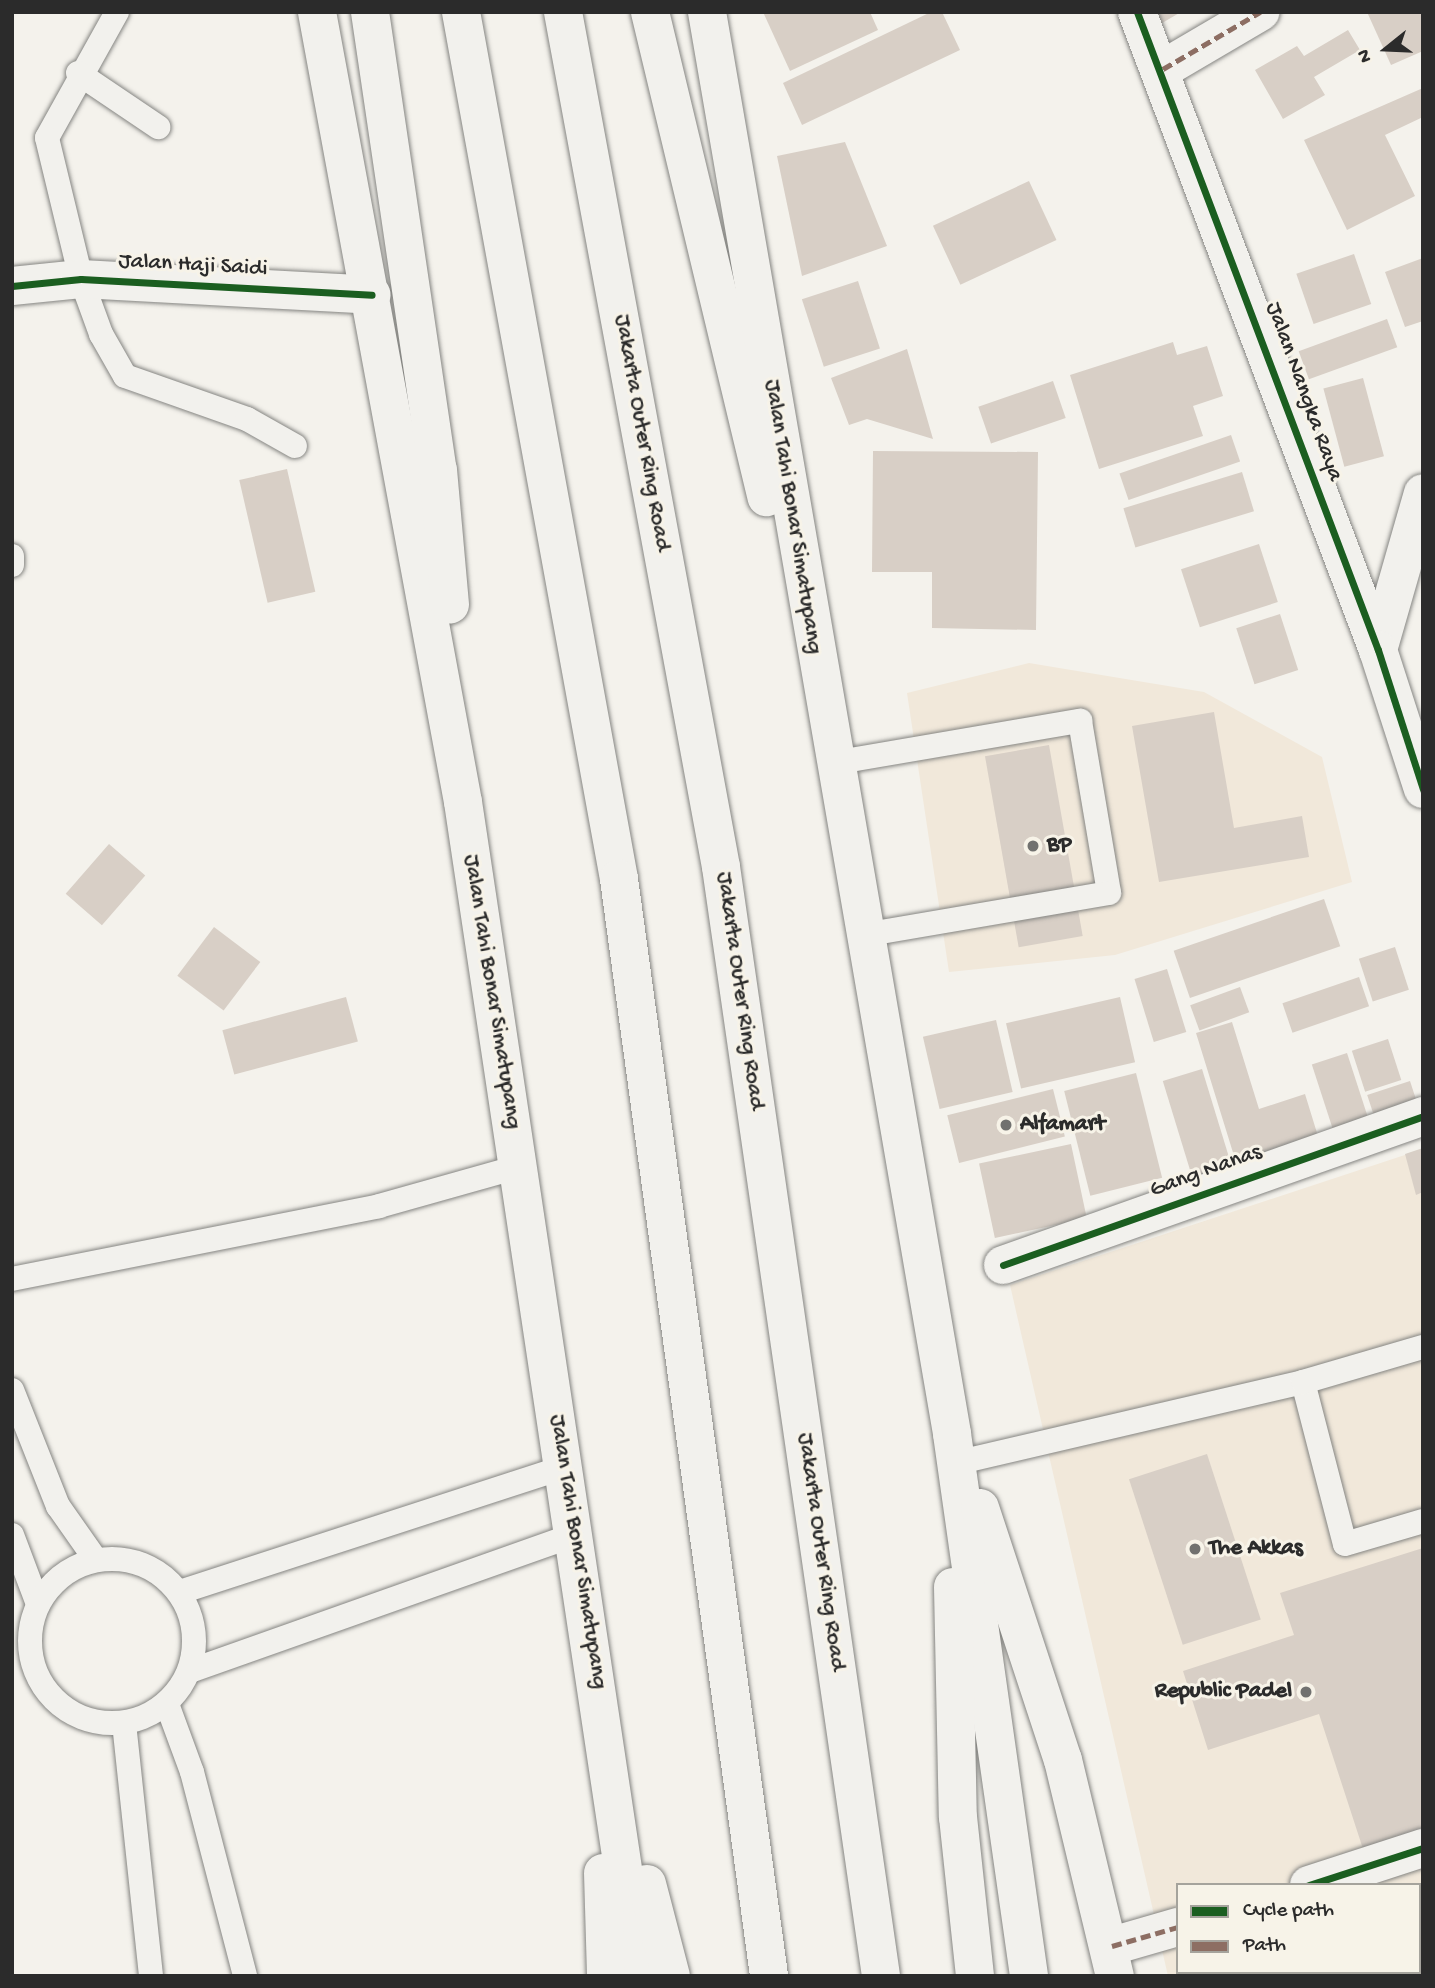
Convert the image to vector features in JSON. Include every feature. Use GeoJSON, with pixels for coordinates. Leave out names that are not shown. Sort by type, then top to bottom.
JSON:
{"type":"FeatureCollection","features":[{"type":"Feature","properties":{"kind":"main road","name":"Jalan Tahi Bonar Simatupang"},"geometry":{"type":"LineString","coordinates":[[317,12],[372,295],[463,802],[639,1976]]}},
{"type":"Feature","properties":{"kind":"main road"},"geometry":{"type":"LineString","coordinates":[[370,12],[438,470],[463,802]]}},
{"type":"Feature","properties":{"kind":"main road"},"geometry":{"type":"LineString","coordinates":[[461,12],[618,879],[769,1976]]}},
{"type":"Feature","properties":{"kind":"main road","name":"Jakarta Outer Ring Road"},"geometry":{"type":"LineString","coordinates":[[563,12],[721,867],[881,1976]]}},
{"type":"Feature","properties":{"kind":"main road"},"geometry":{"type":"LineString","coordinates":[[650,12],[725,344],[825,719]]}},
{"type":"Feature","properties":{"kind":"main road","name":"Jalan Tahi Bonar Simatupang"},"geometry":{"type":"LineString","coordinates":[[707,12],[825,719],[958,1448],[1029,1976]]}},
{"type":"Feature","properties":{"kind":"main road","name":"Jalan Nangka Raya"},"geometry":{"type":"LineString","coordinates":[[1137,12],[1163,69],[1378,650],[1423,789]]}},
{"type":"Feature","properties":{"kind":"main road"},"geometry":{"type":"LineString","coordinates":[[1163,69],[1260,12]]}},
{"type":"Feature","properties":{"kind":"main road","name":"Jalan Haji Saidi"},"geometry":{"type":"LineString","coordinates":[[12,286],[80,279],[372,295]]}},
{"type":"Feature","properties":{"kind":"main road"},"geometry":{"type":"LineString","coordinates":[[1378,650],[1423,493]]}},
{"type":"Feature","properties":{"kind":"main road","name":"Gang Nanas"},"geometry":{"type":"LineString","coordinates":[[1003,1265],[1423,1116]]}},
{"type":"Feature","properties":{"kind":"main road"},"geometry":{"type":"LineString","coordinates":[[958,1448],[1063,1760],[1113,1961],[1176,1928]]}},
{"type":"Feature","properties":{"kind":"main road"},"geometry":{"type":"LineString","coordinates":[[958,1448],[956,1780],[975,1976]]}},
{"type":"Feature","properties":{"kind":"main road"},"geometry":{"type":"LineString","coordinates":[[598,1696],[606,1976]]}},
{"type":"Feature","properties":{"kind":"main road"},"geometry":{"type":"LineString","coordinates":[[598,1696],[671,1976]]}},
{"type":"Feature","properties":{"kind":"main road"},"geometry":{"type":"LineString","coordinates":[[1315,1883],[1423,1847]]}},
{"type":"Feature","properties":{"kind":"lane"},"geometry":{"type":"LineString","coordinates":[[117,12],[104,45],[78,73],[48,126],[47,150],[80,279],[125,376],[247,419],[295,446]]}},
{"type":"Feature","properties":{"kind":"lane"},"geometry":{"type":"LineString","coordinates":[[78,73],[158,127]]}},
{"type":"Feature","properties":{"kind":"lane"},"geometry":{"type":"LineString","coordinates":[[12,556],[12,565]]}},
{"type":"Feature","properties":{"kind":"lane"},"geometry":{"type":"LineString","coordinates":[[833,763],[1080,721],[1109,892],[863,935]]}},
{"type":"Feature","properties":{"kind":"lane"},"geometry":{"type":"LineString","coordinates":[[12,1279],[379,1206],[518,1167]]}},
{"type":"Feature","properties":{"kind":"lane"},"geometry":{"type":"LineString","coordinates":[[958,1448],[1303,1382],[1423,1347]]}},
{"type":"Feature","properties":{"kind":"lane"},"geometry":{"type":"LineString","coordinates":[[1303,1382],[1345,1544],[1423,1521]]}},
{"type":"Feature","properties":{"kind":"lane"},"geometry":{"type":"LineString","coordinates":[[14,1401],[58,1506],[96,1560]]}},
{"type":"Feature","properties":{"kind":"lane"},"geometry":{"type":"LineString","coordinates":[[180,1592],[564,1467]]}},
{"type":"Feature","properties":{"kind":"lane"},"geometry":{"type":"LineString","coordinates":[[12,1535],[38,1604]]}},
{"type":"Feature","properties":{"kind":"lane"},"geometry":{"type":"LineString","coordinates":[[190,1671],[574,1535]]}},
{"type":"Feature","properties":{"kind":"lane"},"geometry":{"type":"LineString","coordinates":[[127,1559],[156,1571],[180,1592],[196,1644],[190,1671],[167,1704],[124,1723],[96,1724],[62,1708],[38,1679],[29,1641],[38,1604],[62,1575],[96,1560],[127,1559]]}},
{"type":"Feature","properties":{"kind":"lane"},"geometry":{"type":"LineString","coordinates":[[167,1704],[192,1772],[244,1976]]}},
{"type":"Feature","properties":{"kind":"lane"},"geometry":{"type":"LineString","coordinates":[[124,1723],[151,1976]]}},
{"type":"Feature","properties":{"kind":"shaded area"},"geometry":{"type":"Polygon","coordinates":[[[1029,663],[1204,692],[1322,757],[1352,882],[1115,955],[949,972],[907,693],[1029,663]]]}},
{"type":"Feature","properties":{"kind":"shaded area"},"geometry":{"type":"Polygon","coordinates":[[[1423,1149],[1423,1976],[1168,1976],[1010,1285],[1423,1149]]]}},
{"type":"Feature","properties":{"kind":"building"},"geometry":{"type":"Polygon","coordinates":[[[763,12],[870,12],[878,30],[790,71],[763,12]]]}},
{"type":"Feature","properties":{"kind":"building"},"geometry":{"type":"Polygon","coordinates":[[[931,12],[942,12],[960,50],[802,125],[783,83],[931,12]]]}},
{"type":"Feature","properties":{"kind":"building"},"geometry":{"type":"Polygon","coordinates":[[[1149,12],[1181,12],[1157,26],[1149,12]]]}},
{"type":"Feature","properties":{"kind":"building"},"geometry":{"type":"Polygon","coordinates":[[[1367,12],[1423,12],[1423,51],[1391,65],[1367,12]]]}},
{"type":"Feature","properties":{"kind":"building"},"geometry":{"type":"Polygon","coordinates":[[[1348,30],[1360,50],[1314,77],[1325,95],[1283,119],[1255,70],[1297,46],[1304,56],[1348,30]]]}},
{"type":"Feature","properties":{"kind":"building"},"geometry":{"type":"Polygon","coordinates":[[[1423,88],[1423,117],[1385,135],[1415,196],[1347,230],[1304,140],[1423,88]]]}},
{"type":"Feature","properties":{"kind":"building"},"geometry":{"type":"Polygon","coordinates":[[[845,142],[887,246],[802,276],[777,156],[845,142]]]}},
{"type":"Feature","properties":{"kind":"building"},"geometry":{"type":"Polygon","coordinates":[[[1029,181],[1056,240],[960,285],[933,226],[1029,181]]]}},
{"type":"Feature","properties":{"kind":"building"},"geometry":{"type":"Polygon","coordinates":[[[1354,254],[1371,304],[1314,324],[1296,274],[1354,254]]]}},
{"type":"Feature","properties":{"kind":"building"},"geometry":{"type":"Polygon","coordinates":[[[1423,258],[1423,321],[1405,327],[1385,272],[1423,258]]]}},
{"type":"Feature","properties":{"kind":"building"},"geometry":{"type":"Polygon","coordinates":[[[858,281],[880,349],[824,367],[802,299],[858,281]]]}},
{"type":"Feature","properties":{"kind":"building"},"geometry":{"type":"Polygon","coordinates":[[[1387,319],[1397,347],[1309,379],[1299,351],[1387,319]]]}},
{"type":"Feature","properties":{"kind":"building"},"geometry":{"type":"Polygon","coordinates":[[[1173,342],[1177,355],[1207,346],[1223,396],[1193,406],[1203,436],[1099,469],[1070,375],[1173,342]]]}},
{"type":"Feature","properties":{"kind":"building"},"geometry":{"type":"Polygon","coordinates":[[[907,349],[933,439],[867,419],[849,425],[831,378],[907,349]]]}},
{"type":"Feature","properties":{"kind":"building"},"geometry":{"type":"Polygon","coordinates":[[[1363,378],[1384,456],[1344,467],[1323,389],[1363,378]]]}},
{"type":"Feature","properties":{"kind":"building"},"geometry":{"type":"Polygon","coordinates":[[[1053,381],[1066,418],[991,444],[978,407],[1053,381]]]}},
{"type":"Feature","properties":{"kind":"building"},"geometry":{"type":"Polygon","coordinates":[[[1231,435],[1240,461],[1129,500],[1119,473],[1231,435]]]}},
{"type":"Feature","properties":{"kind":"building"},"geometry":{"type":"Polygon","coordinates":[[[873,451],[1038,452],[1036,630],[932,628],[932,572],[872,572],[873,451]]]}},
{"type":"Feature","properties":{"kind":"building"},"geometry":{"type":"Polygon","coordinates":[[[287,469],[315,592],[268,603],[239,480],[287,469]]]}},
{"type":"Feature","properties":{"kind":"building"},"geometry":{"type":"Polygon","coordinates":[[[1242,472],[1254,511],[1135,547],[1123,508],[1242,472]]]}},
{"type":"Feature","properties":{"kind":"building"},"geometry":{"type":"Polygon","coordinates":[[[1259,544],[1278,602],[1200,627],[1181,569],[1259,544]]]}},
{"type":"Feature","properties":{"kind":"building"},"geometry":{"type":"Polygon","coordinates":[[[1280,614],[1298,670],[1254,684],[1236,628],[1280,614]]]}},
{"type":"Feature","properties":{"kind":"building"},"geometry":{"type":"Polygon","coordinates":[[[1214,712],[1234,828],[1302,816],[1309,857],[1159,882],[1132,726],[1214,712]]]}},
{"type":"Feature","properties":{"kind":"building","name":"BP"},"geometry":{"type":"Polygon","coordinates":[[[1049,745],[1083,936],[1019,947],[985,756],[1049,745]]]}},
{"type":"Feature","properties":{"kind":"building"},"geometry":{"type":"Polygon","coordinates":[[[109,844],[145,875],[102,925],[66,894],[109,844]]]}},
{"type":"Feature","properties":{"kind":"building"},"geometry":{"type":"Polygon","coordinates":[[[1324,899],[1340,946],[1190,998],[1174,951],[1324,899]]]}},
{"type":"Feature","properties":{"kind":"building"},"geometry":{"type":"Polygon","coordinates":[[[214,927],[260,962],[224,1011],[177,976],[214,927]]]}},
{"type":"Feature","properties":{"kind":"building"},"geometry":{"type":"Polygon","coordinates":[[[1395,947],[1409,990],[1373,1002],[1359,959],[1395,947]]]}},
{"type":"Feature","properties":{"kind":"building"},"geometry":{"type":"Polygon","coordinates":[[[1167,969],[1186,1032],[1154,1042],[1134,979],[1167,969]]]}},
{"type":"Feature","properties":{"kind":"building"},"geometry":{"type":"Polygon","coordinates":[[[1359,977],[1369,1006],[1293,1033],[1282,1003],[1359,977]]]}},
{"type":"Feature","properties":{"kind":"building"},"geometry":{"type":"Polygon","coordinates":[[[1240,987],[1249,1012],[1199,1030],[1190,1005],[1240,987]]]}},
{"type":"Feature","properties":{"kind":"building"},"geometry":{"type":"Polygon","coordinates":[[[346,997],[358,1041],[234,1075],[222,1030],[346,997]]]}},
{"type":"Feature","properties":{"kind":"building"},"geometry":{"type":"Polygon","coordinates":[[[1120,997],[1135,1062],[1021,1089],[1006,1023],[1120,997]]]}},
{"type":"Feature","properties":{"kind":"building"},"geometry":{"type":"Polygon","coordinates":[[[996,1020],[1013,1092],[940,1109],[923,1037],[996,1020]]]}},
{"type":"Feature","properties":{"kind":"building"},"geometry":{"type":"Polygon","coordinates":[[[1232,1022],[1259,1109],[1305,1094],[1321,1146],[1239,1172],[1196,1033],[1232,1022]]]}},
{"type":"Feature","properties":{"kind":"building"},"geometry":{"type":"Polygon","coordinates":[[[1388,1039],[1401,1080],[1365,1092],[1352,1051],[1388,1039]]]}},
{"type":"Feature","properties":{"kind":"building"},"geometry":{"type":"Polygon","coordinates":[[[1347,1053],[1372,1130],[1337,1141],[1312,1064],[1347,1053]]]}},
{"type":"Feature","properties":{"kind":"building"},"geometry":{"type":"Polygon","coordinates":[[[1202,1069],[1233,1171],[1194,1183],[1163,1081],[1202,1069]]]}},
{"type":"Feature","properties":{"kind":"building"},"geometry":{"type":"Polygon","coordinates":[[[1136,1073],[1162,1178],[1090,1196],[1064,1091],[1136,1073]]]}},
{"type":"Feature","properties":{"kind":"building"},"geometry":{"type":"Polygon","coordinates":[[[1410,1081],[1419,1109],[1376,1122],[1367,1095],[1410,1081]]]}},
{"type":"Feature","properties":{"kind":"building","name":"Alfamart"},"geometry":{"type":"Polygon","coordinates":[[[1053,1089],[1065,1137],[959,1163],[947,1115],[1053,1089]]]}},
{"type":"Feature","properties":{"kind":"building"},"geometry":{"type":"Polygon","coordinates":[[[1071,1144],[1087,1218],[995,1238],[979,1164],[1071,1144]]]}},
{"type":"Feature","properties":{"kind":"building"},"geometry":{"type":"Polygon","coordinates":[[[1423,1148],[1423,1192],[1416,1195],[1405,1154],[1423,1148]]]}},
{"type":"Feature","properties":{"kind":"building","name":"The Akkas"},"geometry":{"type":"Polygon","coordinates":[[[1207,1454],[1261,1619],[1183,1645],[1129,1479],[1207,1454]]]}},
{"type":"Feature","properties":{"kind":"building","name":"Republic Padel"},"geometry":{"type":"Polygon","coordinates":[[[1423,1548],[1423,1830],[1363,1849],[1319,1714],[1208,1750],[1183,1671],[1294,1635],[1280,1593],[1423,1548]]]}},
{"type":"Feature","properties":{"kind":"marked path"},"geometry":{"type":"LineString","coordinates":[[1163,69],[1260,12]]}},
{"type":"Feature","properties":{"kind":"marked path"},"geometry":{"type":"LineString","coordinates":[[1112,1946],[1176,1928]]}},
{"type":"Feature","properties":{"kind":"cycle path"},"geometry":{"type":"LineString","coordinates":[[1137,12],[1378,650],[1423,789]]}},
{"type":"Feature","properties":{"kind":"cycle path"},"geometry":{"type":"LineString","coordinates":[[12,286],[81,279],[372,295]]}},
{"type":"Feature","properties":{"kind":"cycle path"},"geometry":{"type":"LineString","coordinates":[[1003,1265],[1423,1116]]}},
{"type":"Feature","properties":{"kind":"cycle path"},"geometry":{"type":"LineString","coordinates":[[1315,1883],[1423,1848]]}},
{"type":"Feature","properties":{"kind":"place","name":"BP"},"geometry":{"type":"Point","coordinates":[1033,846]}},
{"type":"Feature","properties":{"kind":"place","name":"Alfamart"},"geometry":{"type":"Point","coordinates":[1006,1125]}},
{"type":"Feature","properties":{"kind":"place","name":"The Akkas"},"geometry":{"type":"Point","coordinates":[1195,1549]}},
{"type":"Feature","properties":{"kind":"place","name":"Republic Padel"},"geometry":{"type":"Point","coordinates":[1306,1692]}}]}
